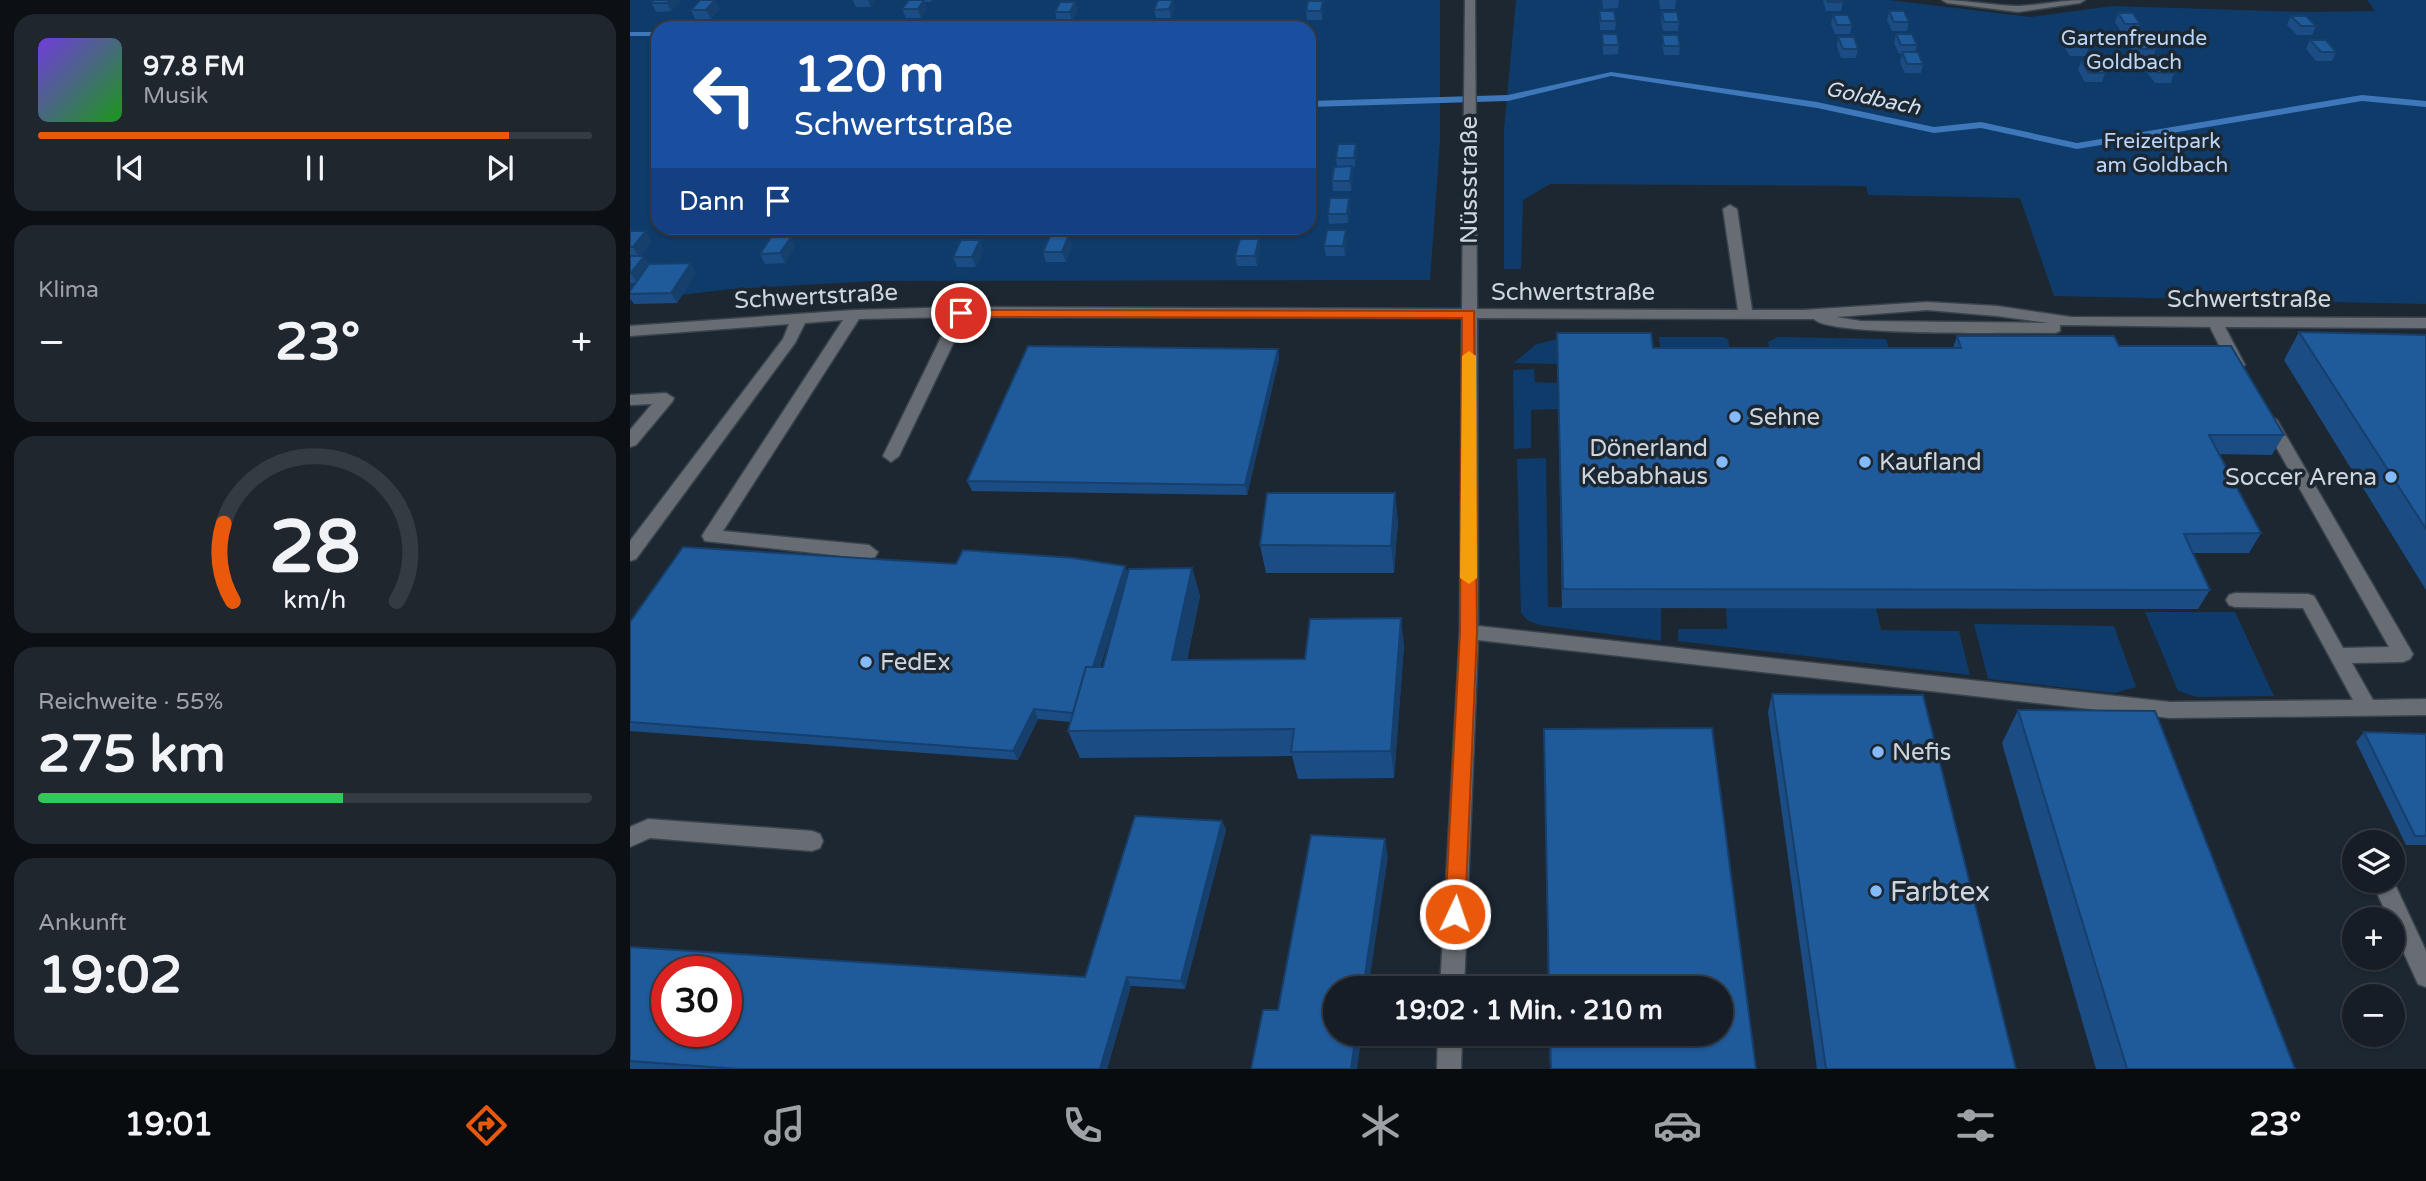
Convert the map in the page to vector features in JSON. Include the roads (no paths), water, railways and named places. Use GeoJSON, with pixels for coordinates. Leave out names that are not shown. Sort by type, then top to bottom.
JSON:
{"type":"FeatureCollection","features":[{"type":"Feature","properties":{"kind":"street","name":"Nüssstraße"},"geometry":{"type":"LineString","coordinates":[[1453,976],[1469,632],[1470,0]]}},
{"type":"Feature","properties":{"kind":"street"},"geometry":{"type":"LineString","coordinates":[[1947,0],[2018,9],[2080,0]]}},
{"type":"Feature","properties":{"kind":"street"},"geometry":{"type":"LineString","coordinates":[[1730,209],[1745,297],[1745,315]]}},
{"type":"Feature","properties":{"kind":"street"},"geometry":{"type":"LineString","coordinates":[[891,456],[961,313]]}},
{"type":"Feature","properties":{"kind":"street","name":"Schwertstraße"},"geometry":{"type":"LineString","coordinates":[[630,331],[854,316],[961,313],[1803,315],[1861,326],[2052,329],[2071,322],[2426,323]]}},
{"type":"Feature","properties":{"kind":"street"},"geometry":{"type":"LineString","coordinates":[[854,316],[711,536],[869,552]]}},
{"type":"Feature","properties":{"kind":"street"},"geometry":{"type":"LineString","coordinates":[[631,551],[790,340],[799,319]]}},
{"type":"Feature","properties":{"kind":"street"},"geometry":{"type":"LineString","coordinates":[[2214,321],[2243,376]]}},
{"type":"Feature","properties":{"kind":"street"},"geometry":{"type":"LineString","coordinates":[[630,400],[666,398],[630,441]]}},
{"type":"Feature","properties":{"kind":"street"},"geometry":{"type":"LineString","coordinates":[[2257,400],[2403,654],[2338,656]]}},
{"type":"Feature","properties":{"kind":"street"},"geometry":{"type":"LineString","coordinates":[[2235,600],[2308,601],[2368,708]]}},
{"type":"Feature","properties":{"kind":"street"},"geometry":{"type":"LineString","coordinates":[[1469,632],[2170,710],[2426,707]]}},
{"type":"Feature","properties":{"kind":"street"},"geometry":{"type":"LineString","coordinates":[[630,838],[648,828],[813,841]]}},
{"type":"Feature","properties":{"kind":"street"},"geometry":{"type":"LineString","coordinates":[[2388,893],[2426,976]]}},
{"type":"Feature","properties":{"kind":"street"},"geometry":{"type":"LineString","coordinates":[[1449,1069],[1450,1046]]}},
{"type":"Feature","properties":{"kind":"waterway","name":"Goldbach"},"geometry":{"type":"LineString","coordinates":[[630,34],[651,34]]}},
{"type":"Feature","properties":{"kind":"waterway","name":"Goldbach"},"geometry":{"type":"LineString","coordinates":[[1316,104],[1508,98],[1611,74],[1817,105],[1934,130],[1981,125],[2077,146],[2362,98],[2426,104]]}},
{"type":"Feature","properties":{"kind":"place","name":"Sehne"},"geometry":{"type":"Point","coordinates":[1735,417]}},
{"type":"Feature","properties":{"kind":"place","name":"Dönerland Kebabhaus"},"geometry":{"type":"Point","coordinates":[1722,462]}},
{"type":"Feature","properties":{"kind":"place","name":"Kaufland"},"geometry":{"type":"Point","coordinates":[1865,462]}},
{"type":"Feature","properties":{"kind":"place","name":"Soccer Arena"},"geometry":{"type":"Point","coordinates":[2391,477]}},
{"type":"Feature","properties":{"kind":"place","name":"FedEx"},"geometry":{"type":"Point","coordinates":[866,662]}},
{"type":"Feature","properties":{"kind":"place","name":"Nefis"},"geometry":{"type":"Point","coordinates":[1878,752]}},
{"type":"Feature","properties":{"kind":"place","name":"Farbtex"},"geometry":{"type":"Point","coordinates":[1876,891]}},
{"type":"Feature","properties":{"kind":"park label","name":"Gartenfreunde Goldbach"},"geometry":{"type":"Point","coordinates":[2134,50]}},
{"type":"Feature","properties":{"kind":"park label","name":"Freizeitpark am Goldbach"},"geometry":{"type":"Point","coordinates":[2162,153]}}]}
